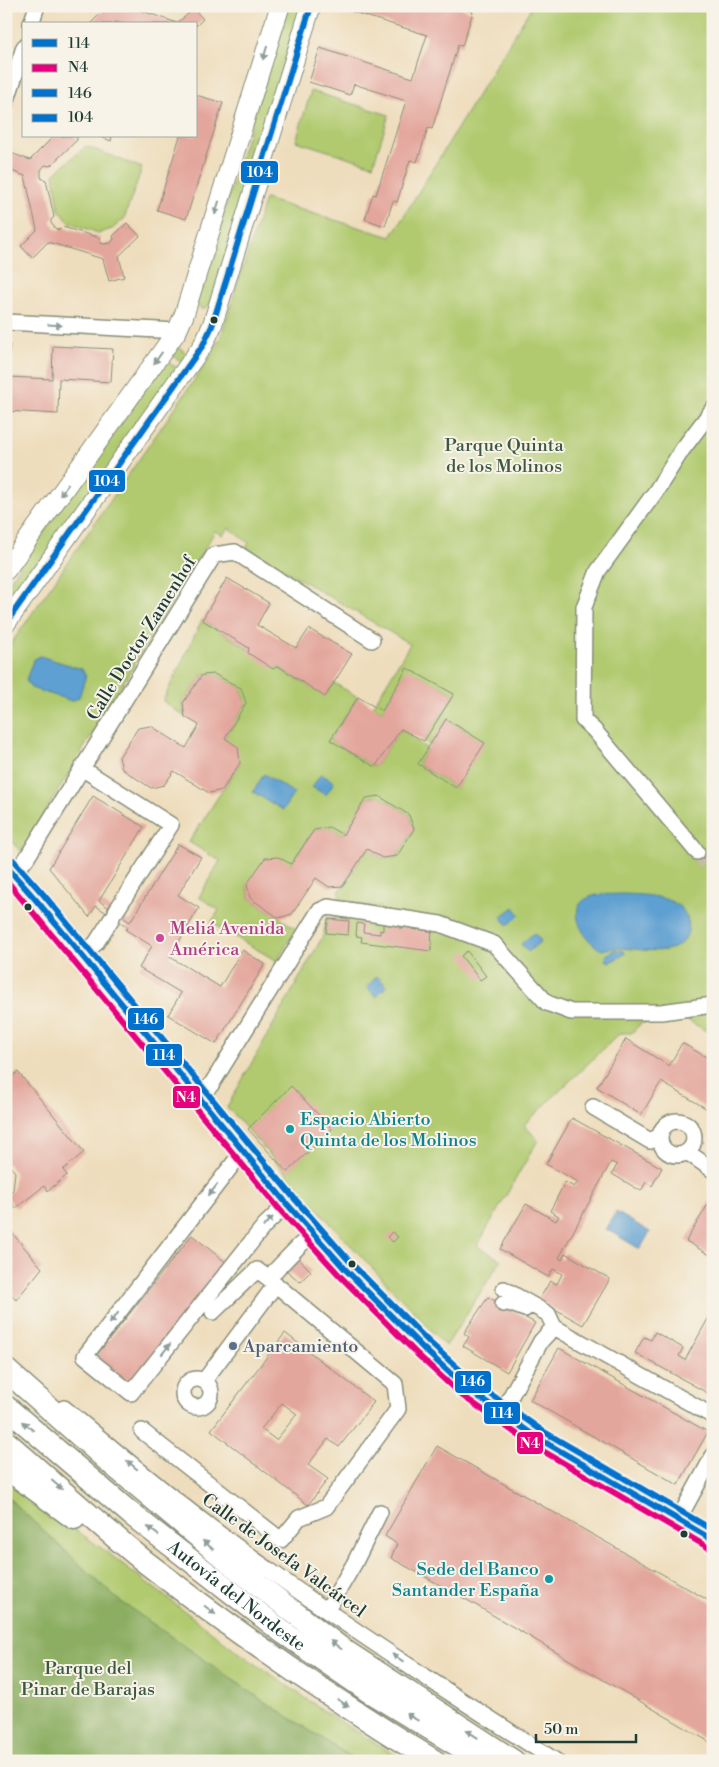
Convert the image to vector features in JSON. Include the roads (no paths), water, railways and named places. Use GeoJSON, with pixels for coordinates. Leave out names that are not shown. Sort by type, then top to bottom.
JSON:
{"type":"FeatureCollection","features":[{"type":"Feature","properties":{"kind":"highway"},"geometry":{"type":"LineString","coordinates":[[6,1370],[105,1458],[252,1580],[343,1650],[513,1761]]}},
{"type":"Feature","properties":{"kind":"highway","name":"Autovía del Nordeste"},"geometry":{"type":"LineString","coordinates":[[6,1407],[130,1514],[284,1633],[367,1690],[484,1761]]}},
{"type":"Feature","properties":{"kind":"highway","name":"Autovía del Nordeste"},"geometry":{"type":"LineString","coordinates":[[6,1442],[143,1560],[226,1623],[318,1688],[434,1761]]}},
{"type":"Feature","properties":{"kind":"highway"},"geometry":{"type":"LineString","coordinates":[[6,1468],[100,1538],[143,1560]]}},
{"type":"Feature","properties":{"kind":"main road"},"geometry":{"type":"LineString","coordinates":[[203,345],[187,344],[180,339],[181,323],[280,6]]}},
{"type":"Feature","properties":{"kind":"main road"},"geometry":{"type":"LineString","coordinates":[[6,623],[203,345],[212,326],[311,6]]}},
{"type":"Feature","properties":{"kind":"main road"},"geometry":{"type":"LineString","coordinates":[[6,570],[181,323],[192,314],[200,315],[207,319],[212,326]]}},
{"type":"Feature","properties":{"kind":"street"},"geometry":{"type":"LineString","coordinates":[[32,22],[37,6]]}},
{"type":"Feature","properties":{"kind":"street"},"geometry":{"type":"LineString","coordinates":[[6,103],[22,53]]}},
{"type":"Feature","properties":{"kind":"street"},"geometry":{"type":"LineString","coordinates":[[6,322],[181,323]]}},
{"type":"Feature","properties":{"kind":"street"},"geometry":{"type":"LineString","coordinates":[[697,852],[594,730],[583,720],[584,607],[598,571],[713,409]]}},
{"type":"Feature","properties":{"kind":"street","name":"Calle Doctor Zamenhof"},"geometry":{"type":"LineString","coordinates":[[9,870],[26,859],[214,555],[235,552],[372,640]]}},
{"type":"Feature","properties":{"kind":"street"},"geometry":{"type":"LineString","coordinates":[[82,956],[96,943],[171,825],[83,769]]}},
{"type":"Feature","properties":{"kind":"street"},"geometry":{"type":"LineString","coordinates":[[9,870],[286,1204],[423,1348],[465,1387],[501,1414],[536,1437],[713,1540]]}},
{"type":"Feature","properties":{"kind":"street"},"geometry":{"type":"LineString","coordinates":[[198,1097],[211,1085],[320,911],[328,908],[440,924],[494,944],[547,1003],[571,1012],[661,1012],[713,1004]]}},
{"type":"Feature","properties":{"kind":"street"},"geometry":{"type":"LineString","coordinates":[[593,1107],[655,1138],[666,1152],[676,1156],[687,1152],[694,1143],[693,1132],[686,1124],[675,1121],[665,1126],[655,1138],[646,1146],[641,1147],[622,1136]]}},
{"type":"Feature","properties":{"kind":"street"},"geometry":{"type":"LineString","coordinates":[[243,1151],[85,1356],[131,1392],[264,1226],[286,1204]]}},
{"type":"Feature","properties":{"kind":"street"},"geometry":{"type":"LineString","coordinates":[[687,1152],[713,1170]]}},
{"type":"Feature","properties":{"kind":"street"},"geometry":{"type":"LineString","coordinates":[[204,1381],[272,1281],[299,1246],[313,1234]]}},
{"type":"Feature","properties":{"kind":"street"},"geometry":{"type":"LineString","coordinates":[[142,1431],[281,1540],[299,1518],[326,1507],[398,1409],[395,1384],[257,1270],[212,1312]]}},
{"type":"Feature","properties":{"kind":"street"},"geometry":{"type":"LineString","coordinates":[[503,1296],[548,1314],[554,1327],[713,1416]]}},
{"type":"Feature","properties":{"kind":"street"},"geometry":{"type":"LineString","coordinates":[[501,1414],[540,1341],[554,1327]]}},
{"type":"Feature","properties":{"kind":"street","name":"Calle de Josefa Valcárcel"},"geometry":{"type":"LineString","coordinates":[[6,1358],[153,1482],[267,1570],[400,1660],[556,1761]]}},
{"type":"Feature","properties":{"kind":"street"},"geometry":{"type":"LineString","coordinates":[[678,1520],[713,1456]]}},
{"type":"Feature","properties":{"kind":"street"},"geometry":{"type":"LineString","coordinates":[[327,1610],[354,1564],[380,1512]]}},
{"type":"Feature","properties":{"kind":"water"},"geometry":{"type":"Polygon","coordinates":[[[40,656],[82,669],[86,676],[79,697],[72,701],[31,688],[26,680],[33,660],[40,656]]]}},
{"type":"Feature","properties":{"kind":"water"},"geometry":{"type":"Polygon","coordinates":[[[264,774],[294,793],[283,810],[253,792],[264,774]]]}},
{"type":"Feature","properties":{"kind":"water"},"geometry":{"type":"Polygon","coordinates":[[[321,774],[334,782],[326,795],[312,787],[321,774]]]}},
{"type":"Feature","properties":{"kind":"water"},"geometry":{"type":"Polygon","coordinates":[[[622,894],[659,897],[676,904],[683,910],[688,921],[688,932],[684,940],[677,946],[657,951],[622,948],[602,950],[595,946],[580,925],[577,916],[578,909],[582,902],[590,897],[622,894]]]}},
{"type":"Feature","properties":{"kind":"water"},"geometry":{"type":"Polygon","coordinates":[[[514,907],[520,915],[508,925],[501,917],[514,907]]]}},
{"type":"Feature","properties":{"kind":"water"},"geometry":{"type":"Polygon","coordinates":[[[534,933],[541,941],[528,952],[521,944],[534,933]]]}},
{"type":"Feature","properties":{"kind":"water"},"geometry":{"type":"Polygon","coordinates":[[[615,950],[624,951],[625,954],[610,962],[607,961],[606,955],[615,950]]]}},
{"type":"Feature","properties":{"kind":"water"},"geometry":{"type":"Polygon","coordinates":[[[377,976],[387,986],[376,997],[367,987],[377,976]]]}},
{"type":"Feature","properties":{"kind":"water"},"geometry":{"type":"Polygon","coordinates":[[[616,1212],[650,1232],[640,1249],[606,1229],[616,1212]]]}},
{"type":"Feature","properties":{"kind":"tunnel"},"geometry":{"type":"LineString","coordinates":[[697,852],[713,871]]}},
{"type":"Feature","properties":{"kind":"place","name":"Meliá Avenida América"},"geometry":{"type":"Point","coordinates":[160,938]}},
{"type":"Feature","properties":{"kind":"place","name":"Espacio Abierto Quinta de los Molinos"},"geometry":{"type":"Point","coordinates":[290,1129]}},
{"type":"Feature","properties":{"kind":"place","name":"Aparcamiento"},"geometry":{"type":"Point","coordinates":[233,1346]}},
{"type":"Feature","properties":{"kind":"place","name":"Sede del Banco Santander España"},"geometry":{"type":"Point","coordinates":[549,1579]}},
{"type":"Feature","properties":{"kind":"park label","name":"Parque Quinta de los Molinos"},"geometry":{"type":"Point","coordinates":[504,455]}},
{"type":"Feature","properties":{"kind":"park label","name":"Parque del Pinar de Barajas"},"geometry":{"type":"Point","coordinates":[88,1678]}}]}
